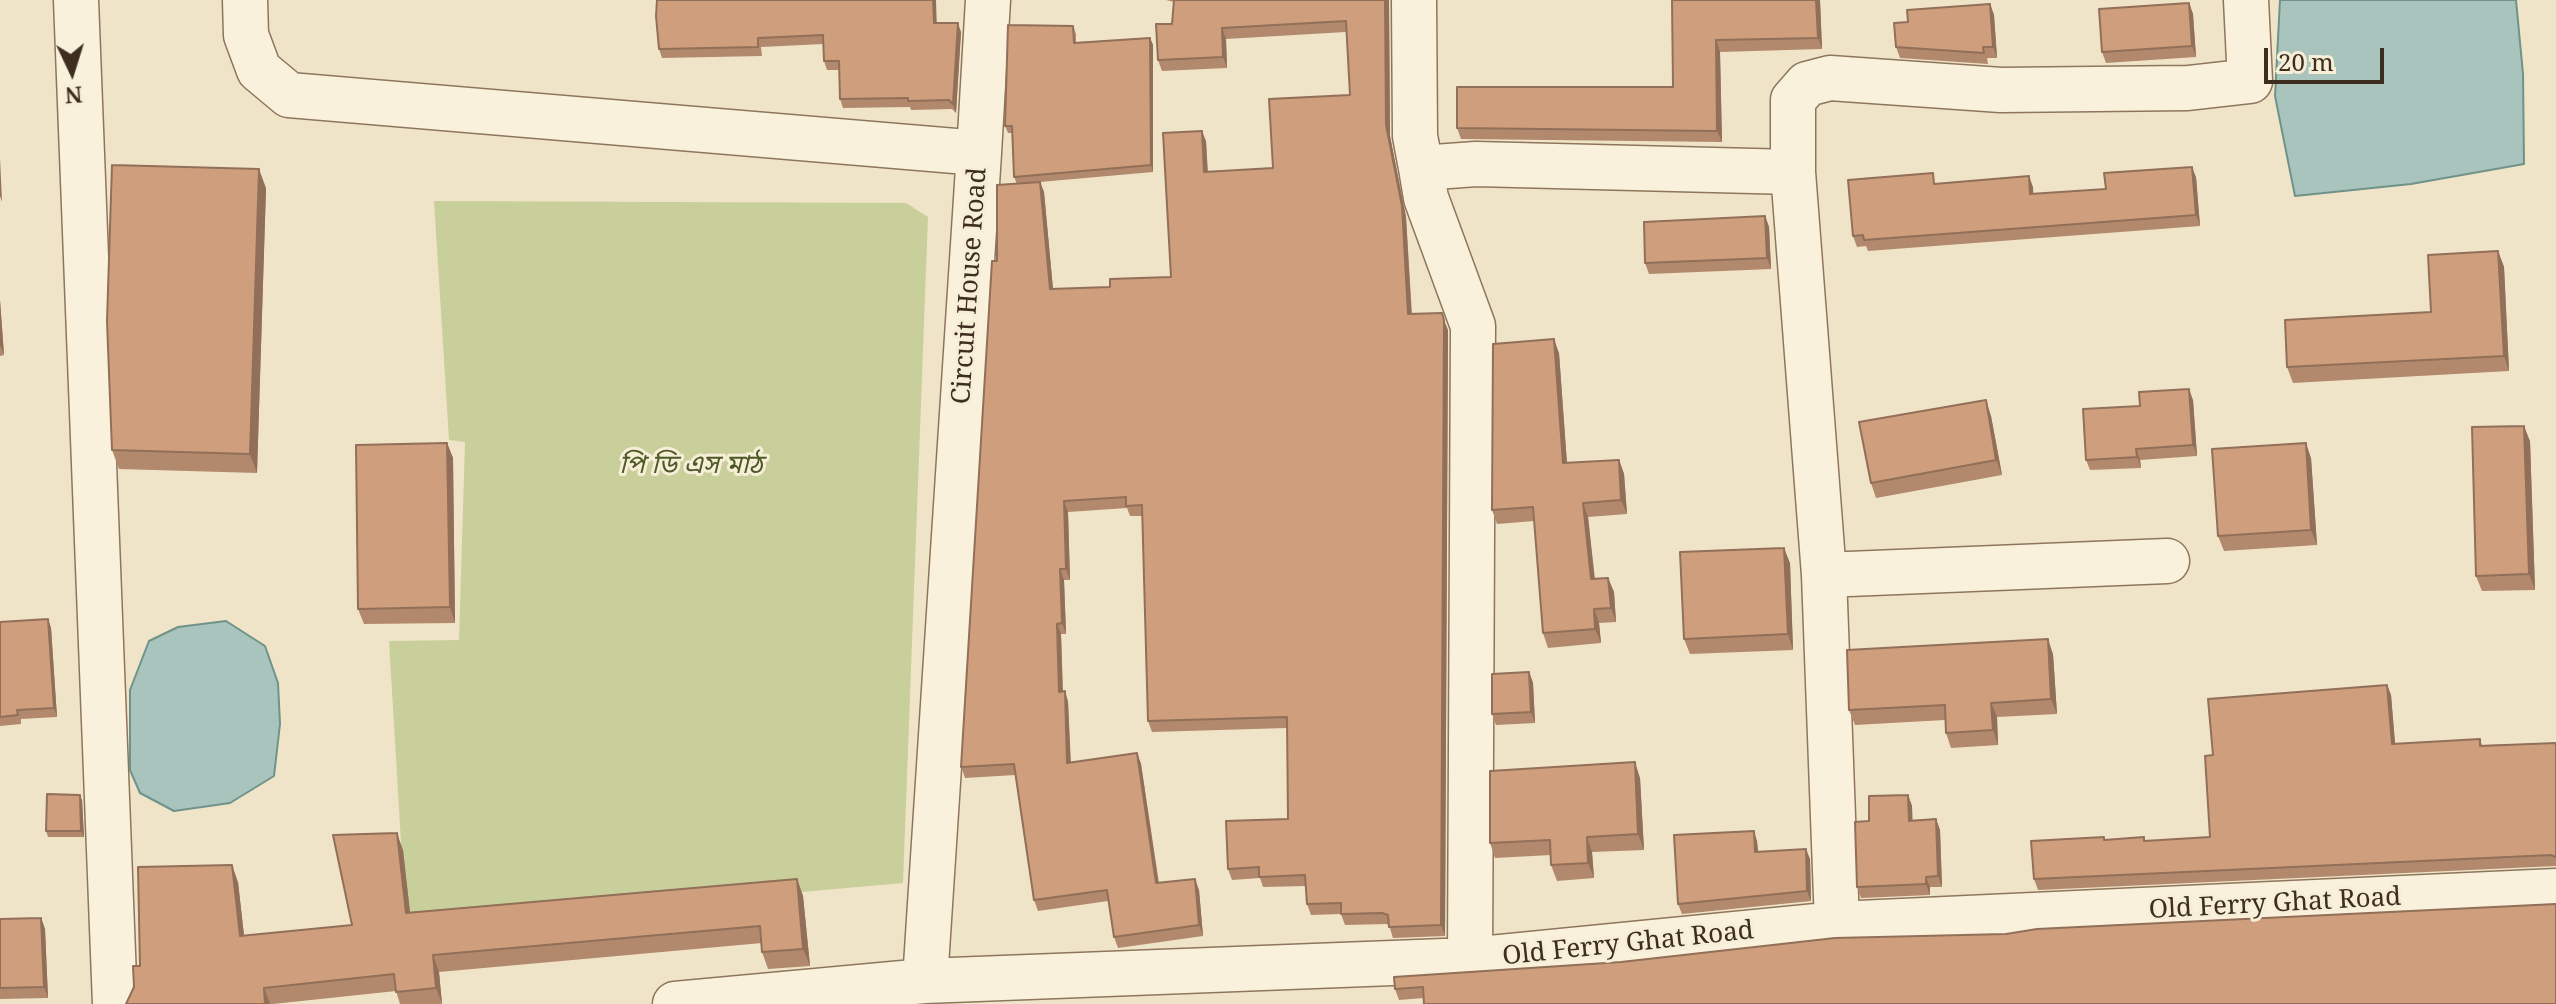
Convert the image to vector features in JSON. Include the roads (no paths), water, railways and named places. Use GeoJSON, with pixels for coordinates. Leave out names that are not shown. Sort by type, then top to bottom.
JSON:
{"type":"FeatureCollection","features":[{"type":"Feature","properties":{"kind":"street"},"geometry":{"type":"LineString","coordinates":[[76,0],[115,1004]]}},
{"type":"Feature","properties":{"kind":"street","name":"Circuit House Road"},"geometry":{"type":"LineString","coordinates":[[245,0],[246,35],[259,70],[289,95],[979,153],[925,981]]}},
{"type":"Feature","properties":{"kind":"street"},"geometry":{"type":"LineString","coordinates":[[979,153],[988,0]]}},
{"type":"Feature","properties":{"kind":"street"},"geometry":{"type":"LineString","coordinates":[[1414,0],[1415,136],[1426,198],[1473,326],[1470,960]]}},
{"type":"Feature","properties":{"kind":"street"},"geometry":{"type":"LineString","coordinates":[[1837,924],[1824,575],[1793,172],[1793,100],[1807,84],[1830,78],[2001,90],[2188,88],[2250,81],[2246,0]]}},
{"type":"Feature","properties":{"kind":"street"},"geometry":{"type":"LineString","coordinates":[[1421,168],[1476,164],[1793,172]]}},
{"type":"Feature","properties":{"kind":"street"},"geometry":{"type":"LineString","coordinates":[[1824,575],[2167,561]]}},
{"type":"Feature","properties":{"kind":"street","name":"Old Ferry Ghat Road"},"geometry":{"type":"LineString","coordinates":[[688,1002],[925,981],[1470,960],[1837,924],[2556,891]]}},
{"type":"Feature","properties":{"kind":"water"},"geometry":{"type":"Polygon","coordinates":[[[2280,0],[2516,0],[2523,74],[2524,164],[2411,184],[2295,196],[2275,96],[2280,0]]]}},
{"type":"Feature","properties":{"kind":"water"},"geometry":{"type":"Polygon","coordinates":[[[226,621],[265,646],[278,683],[280,724],[274,776],[230,803],[174,811],[140,793],[130,770],[130,690],[149,641],[178,627],[226,621]]]}},
{"type":"Feature","properties":{"kind":"park label","name":"পি ডি এস মাঠ"},"geometry":{"type":"Point","coordinates":[691,466]}}]}
